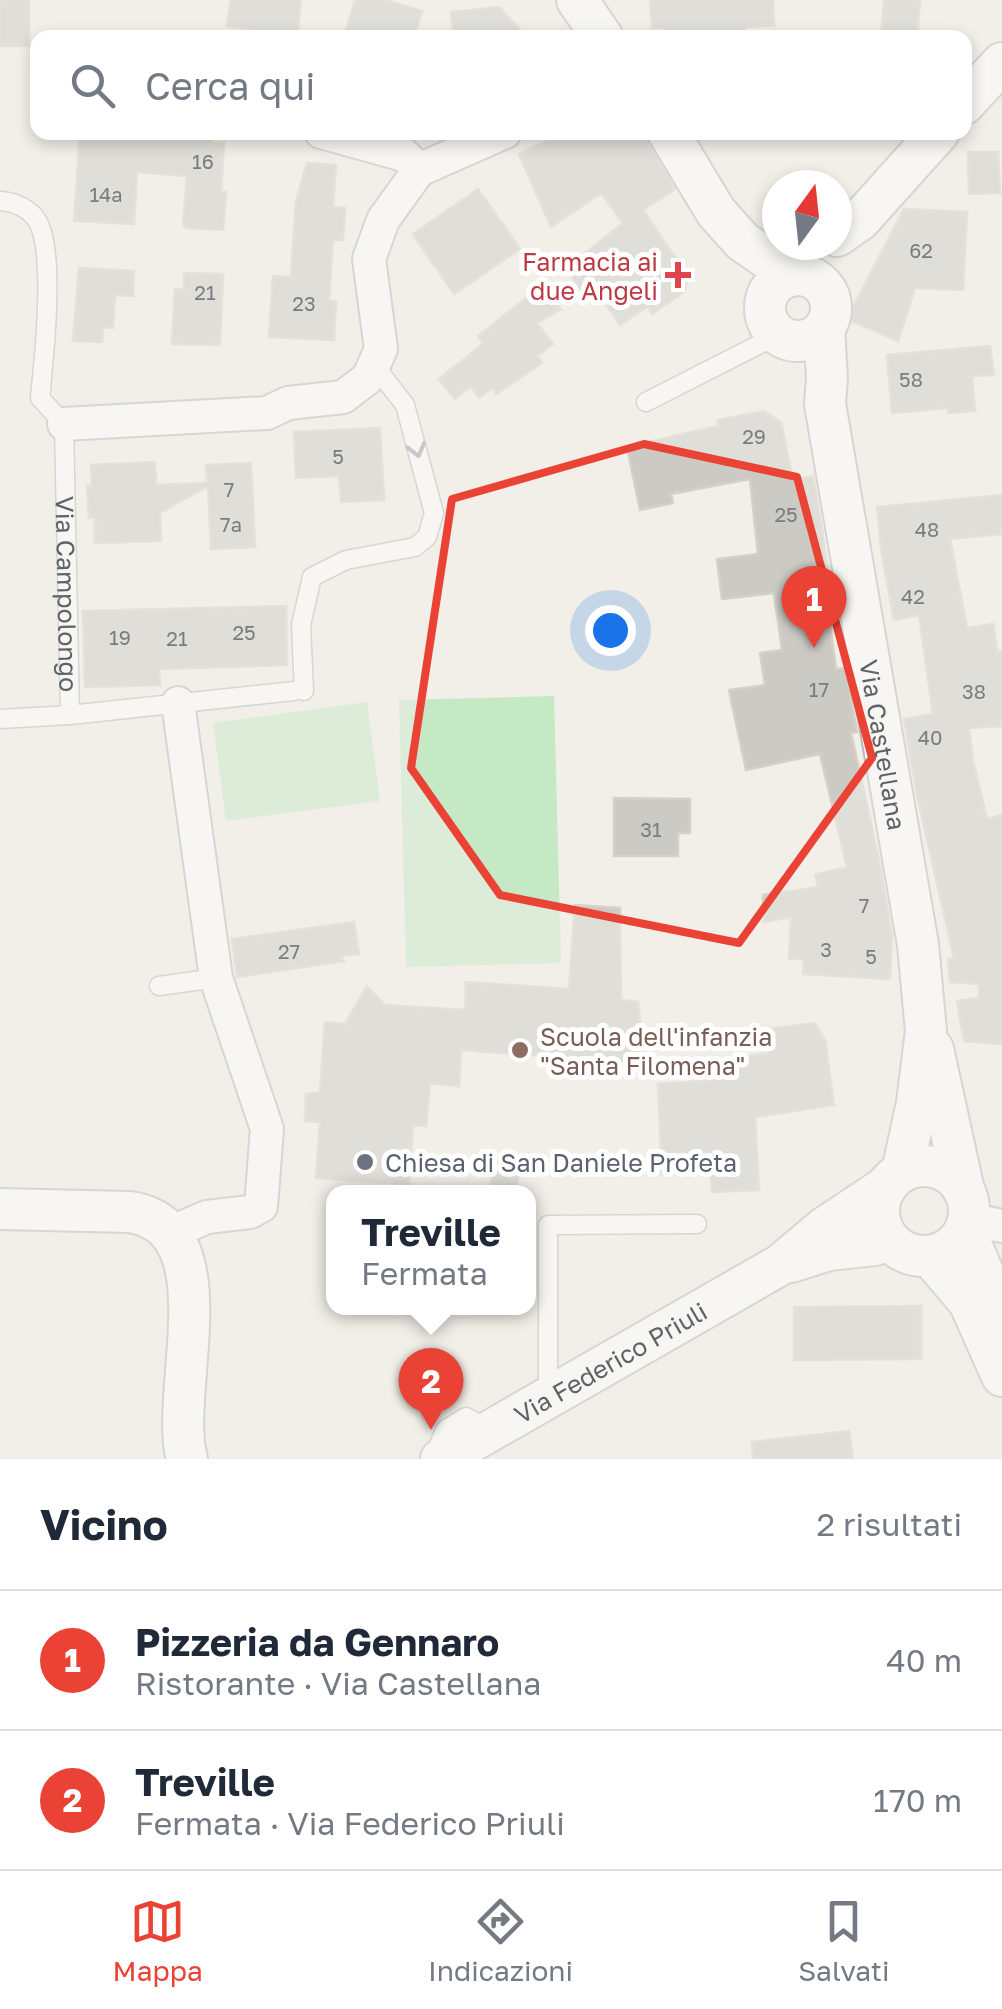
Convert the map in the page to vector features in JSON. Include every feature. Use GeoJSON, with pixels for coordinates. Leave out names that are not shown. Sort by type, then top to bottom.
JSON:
{"type":"FeatureCollection","features":[{"type":"Feature","properties":{"kind":"street"},"geometry":{"type":"LineString","coordinates":[[577,0],[598,30]]}},
{"type":"Feature","properties":{"kind":"street"},"geometry":{"type":"LineString","coordinates":[[600,0],[611,30]]}},
{"type":"Feature","properties":{"kind":"street"},"geometry":{"type":"LineString","coordinates":[[972,95],[1002,63]]}},
{"type":"Feature","properties":{"kind":"street"},"geometry":{"type":"LineString","coordinates":[[350,140],[404,155],[419,170]]}},
{"type":"Feature","properties":{"kind":"street"},"geometry":{"type":"LineString","coordinates":[[64,424],[267,413],[288,403],[343,397],[368,378],[380,349],[369,259],[383,220],[419,170],[487,140]]}},
{"type":"Feature","properties":{"kind":"street"},"geometry":{"type":"LineString","coordinates":[[673,140],[716,212],[742,240],[802,342],[812,338],[827,315],[820,284],[782,305]]}},
{"type":"Feature","properties":{"kind":"street","name":"Via Castellana"},"geometry":{"type":"LineString","coordinates":[[852,225],[931,140]]}},
{"type":"Feature","properties":{"kind":"street"},"geometry":{"type":"LineString","coordinates":[[782,305],[815,260]]}},
{"type":"Feature","properties":{"kind":"street","name":"Via Castellana"},"geometry":{"type":"LineString","coordinates":[[824,404],[828,378],[827,315],[848,260]]}},
{"type":"Feature","properties":{"kind":"street","name":"Via Castellana"},"geometry":{"type":"LineString","coordinates":[[782,305],[824,404],[918,945],[926,1031]]}},
{"type":"Feature","properties":{"kind":"street"},"geometry":{"type":"LineString","coordinates":[[172,1232],[207,1217],[250,1212],[260,1206],[267,1129],[216,978],[178,703]]}},
{"type":"Feature","properties":{"kind":"street"},"geometry":{"type":"LineString","coordinates":[[926,1031],[914,1120],[894,1179],[879,1206],[882,1228],[889,1240],[907,1253],[930,1256],[951,1247],[975,1216]]}},
{"type":"Feature","properties":{"kind":"street"},"geometry":{"type":"LineString","coordinates":[[926,1031],[939,1067],[1002,1316]]}},
{"type":"Feature","properties":{"kind":"street"},"geometry":{"type":"LineString","coordinates":[[780,1266],[824,1228],[894,1179],[930,1167],[944,1171],[975,1216]]}},
{"type":"Feature","properties":{"kind":"street"},"geometry":{"type":"LineString","coordinates":[[0,1209],[145,1214],[172,1232],[189,1286],[187,1459]]}},
{"type":"Feature","properties":{"kind":"street"},"geometry":{"type":"LineString","coordinates":[[780,1266],[829,1250],[889,1240]]}},
{"type":"Feature","properties":{"kind":"street"},"geometry":{"type":"LineString","coordinates":[[930,1256],[969,1302],[1002,1376]]}},
{"type":"Feature","properties":{"kind":"street","name":"Via Federico Priuli"},"geometry":{"type":"LineString","coordinates":[[456,1452],[780,1266]]}},
{"type":"Feature","properties":{"kind":"lane","name":"Via Campolongo"},"geometry":{"type":"LineString","coordinates":[[0,201],[16,202],[38,220],[47,250],[40,398],[64,424],[70,715],[299,691],[302,625],[312,577],[346,560],[416,547],[427,537],[434,513],[405,404],[374,365]]}},
{"type":"Feature","properties":{"kind":"lane"},"geometry":{"type":"LineString","coordinates":[[646,402],[762,343],[782,305]]}},
{"type":"Feature","properties":{"kind":"lane"},"geometry":{"type":"LineString","coordinates":[[0,720],[70,715]]}},
{"type":"Feature","properties":{"kind":"lane"},"geometry":{"type":"LineString","coordinates":[[160,986],[216,978]]}},
{"type":"Feature","properties":{"kind":"lane"},"geometry":{"type":"LineString","coordinates":[[548,1398],[548,1225],[697,1224]]}},
{"type":"Feature","properties":{"kind":"highlighted area"},"geometry":{"type":"Polygon","coordinates":[[[644,444],[797,477],[872,758],[739,943],[500,895],[411,768],[452,499],[644,444]]]}},
{"type":"Feature","properties":{"kind":"green space"},"geometry":{"type":"Polygon","coordinates":[[[554,696],[561,963],[406,967],[399,700],[554,696]]]}},
{"type":"Feature","properties":{"kind":"green space"},"geometry":{"type":"Polygon","coordinates":[[[367,702],[380,801],[226,821],[213,723],[367,702]]]}},
{"type":"Feature","properties":{"kind":"building"},"geometry":{"type":"Polygon","coordinates":[[[0,0],[29,0],[29,46],[0,46],[0,0]]]}},
{"type":"Feature","properties":{"kind":"building"},"geometry":{"type":"Polygon","coordinates":[[[231,0],[301,0],[298,30],[227,26],[231,0]]]}},
{"type":"Feature","properties":{"kind":"building"},"geometry":{"type":"Polygon","coordinates":[[[355,0],[385,0],[422,11],[416,30],[346,30],[355,0]]]}},
{"type":"Feature","properties":{"kind":"building"},"geometry":{"type":"Polygon","coordinates":[[[650,0],[773,0],[774,25],[745,30],[652,28],[650,0]]]}},
{"type":"Feature","properties":{"kind":"building"},"geometry":{"type":"Polygon","coordinates":[[[884,0],[920,0],[918,30],[882,30],[884,0]]]}},
{"type":"Feature","properties":{"kind":"building"},"geometry":{"type":"Polygon","coordinates":[[[499,7],[521,30],[453,30],[451,12],[499,7]]]}},
{"type":"Feature","properties":{"kind":"building"},"geometry":{"type":"Polygon","coordinates":[[[79,140],[224,142],[223,230],[186,228],[183,224],[187,176],[137,172],[134,224],[74,221],[79,140]]]}},
{"type":"Feature","properties":{"kind":"building"},"geometry":{"type":"Polygon","coordinates":[[[548,140],[647,140],[675,189],[643,210],[688,276],[685,291],[652,314],[648,306],[620,325],[595,288],[581,298],[568,267],[623,223],[601,193],[551,227],[519,154],[548,140]]]}},
{"type":"Feature","properties":{"kind":"building"},"geometry":{"type":"Polygon","coordinates":[[[968,152],[998,152],[1000,193],[969,194],[968,152]]]}},
{"type":"Feature","properties":{"kind":"building"},"geometry":{"type":"Polygon","coordinates":[[[307,163],[336,165],[333,207],[345,208],[343,240],[333,240],[329,301],[336,301],[334,340],[269,337],[273,276],[291,277],[296,201],[307,163]]]}},
{"type":"Feature","properties":{"kind":"building"},"geometry":{"type":"Polygon","coordinates":[[[478,189],[520,249],[454,294],[413,234],[478,189]]]}},
{"type":"Feature","properties":{"kind":"building"},"geometry":{"type":"Polygon","coordinates":[[[904,209],[967,212],[963,290],[915,288],[898,341],[847,319],[904,209]]]}},
{"type":"Feature","properties":{"kind":"building"},"geometry":{"type":"Polygon","coordinates":[[[79,268],[134,271],[133,296],[115,295],[113,328],[103,327],[102,342],[73,341],[79,268]]]}},
{"type":"Feature","properties":{"kind":"building"},"geometry":{"type":"Polygon","coordinates":[[[184,273],[223,274],[220,345],[172,344],[175,289],[184,289],[184,273]]]}},
{"type":"Feature","properties":{"kind":"building"},"geometry":{"type":"Polygon","coordinates":[[[544,284],[561,309],[537,323],[553,344],[537,356],[542,363],[496,394],[492,388],[479,398],[471,386],[455,399],[439,379],[483,344],[478,336],[544,284]]]}},
{"type":"Feature","properties":{"kind":"building"},"geometry":{"type":"Polygon","coordinates":[[[990,346],[994,375],[972,376],[975,411],[948,413],[948,408],[892,413],[887,355],[990,346]]]}},
{"type":"Feature","properties":{"kind":"building"},"geometry":{"type":"Polygon","coordinates":[[[764,411],[781,422],[793,480],[813,476],[836,669],[846,668],[857,732],[851,733],[892,935],[890,979],[803,974],[804,959],[789,959],[791,917],[764,922],[763,895],[818,887],[815,875],[847,867],[820,754],[746,770],[729,690],[765,685],[760,653],[782,650],[774,593],[722,599],[717,559],[758,554],[750,479],[671,494],[673,503],[640,510],[627,447],[764,411]]]}},
{"type":"Feature","properties":{"kind":"building"},"geometry":{"type":"Polygon","coordinates":[[[380,428],[384,500],[341,502],[339,476],[296,478],[294,432],[380,428]]]}},
{"type":"Feature","properties":{"kind":"building"},"geometry":{"type":"Polygon","coordinates":[[[155,462],[156,485],[207,483],[206,465],[251,463],[255,547],[211,549],[208,486],[160,513],[161,541],[95,543],[95,517],[89,518],[87,486],[92,486],[91,465],[155,462]]]}},
{"type":"Feature","properties":{"kind":"building"},"geometry":{"type":"Polygon","coordinates":[[[1002,495],[1002,534],[950,539],[967,628],[993,624],[997,652],[1002,651],[1002,726],[969,728],[987,819],[1002,815],[1002,1044],[964,1041],[957,1001],[979,998],[979,984],[950,982],[948,959],[954,958],[904,719],[933,714],[919,615],[894,620],[877,507],[1002,495]]]}},
{"type":"Feature","properties":{"kind":"building"},"geometry":{"type":"Polygon","coordinates":[[[286,606],[287,665],[159,669],[160,685],[85,687],[83,611],[286,606]]]}},
{"type":"Feature","properties":{"kind":"building"},"geometry":{"type":"Polygon","coordinates":[[[614,798],[690,799],[690,833],[678,833],[678,856],[614,856],[614,798]]]}},
{"type":"Feature","properties":{"kind":"building"},"geometry":{"type":"Polygon","coordinates":[[[575,905],[620,908],[621,1000],[638,1002],[645,1063],[461,1050],[459,1086],[430,1083],[426,1126],[413,1125],[409,1184],[316,1178],[320,1122],[305,1121],[306,1094],[320,1092],[325,1022],[345,1024],[367,986],[385,1005],[465,1010],[466,982],[569,989],[575,905]]]}},
{"type":"Feature","properties":{"kind":"building"},"geometry":{"type":"Polygon","coordinates":[[[354,922],[359,954],[340,956],[344,961],[237,977],[232,939],[354,922]]]}},
{"type":"Feature","properties":{"kind":"building"},"geometry":{"type":"Polygon","coordinates":[[[814,1023],[825,1040],[834,1105],[755,1117],[759,1190],[712,1192],[711,1173],[662,1175],[658,1084],[717,1080],[714,1061],[769,1053],[766,1029],[814,1023]]]}},
{"type":"Feature","properties":{"kind":"building"},"geometry":{"type":"Polygon","coordinates":[[[493,1158],[519,1160],[517,1185],[491,1185],[493,1158]]]}},
{"type":"Feature","properties":{"kind":"building"},"geometry":{"type":"Polygon","coordinates":[[[921,1306],[921,1359],[794,1360],[794,1307],[921,1306]]]}},
{"type":"Feature","properties":{"kind":"building"},"geometry":{"type":"Polygon","coordinates":[[[849,1431],[853,1459],[753,1459],[752,1442],[849,1431]]]}},
{"type":"Feature","properties":{"kind":"place","name":"Farmacia ai due Angeli"},"geometry":{"type":"Point","coordinates":[678,275]}},
{"type":"Feature","properties":{"kind":"place","name":"Pizzeria da Gennaro"},"geometry":{"type":"Point","coordinates":[814,648]}},
{"type":"Feature","properties":{"kind":"place","name":"Scuola dell'infanzia \"Santa Filomena\""},"geometry":{"type":"Point","coordinates":[520,1050]}},
{"type":"Feature","properties":{"kind":"place","name":"Chiesa di San Daniele Profeta"},"geometry":{"type":"Point","coordinates":[365,1162]}},
{"type":"Feature","properties":{"kind":"place","name":"Treville"},"geometry":{"type":"Point","coordinates":[431,1430]}}]}
